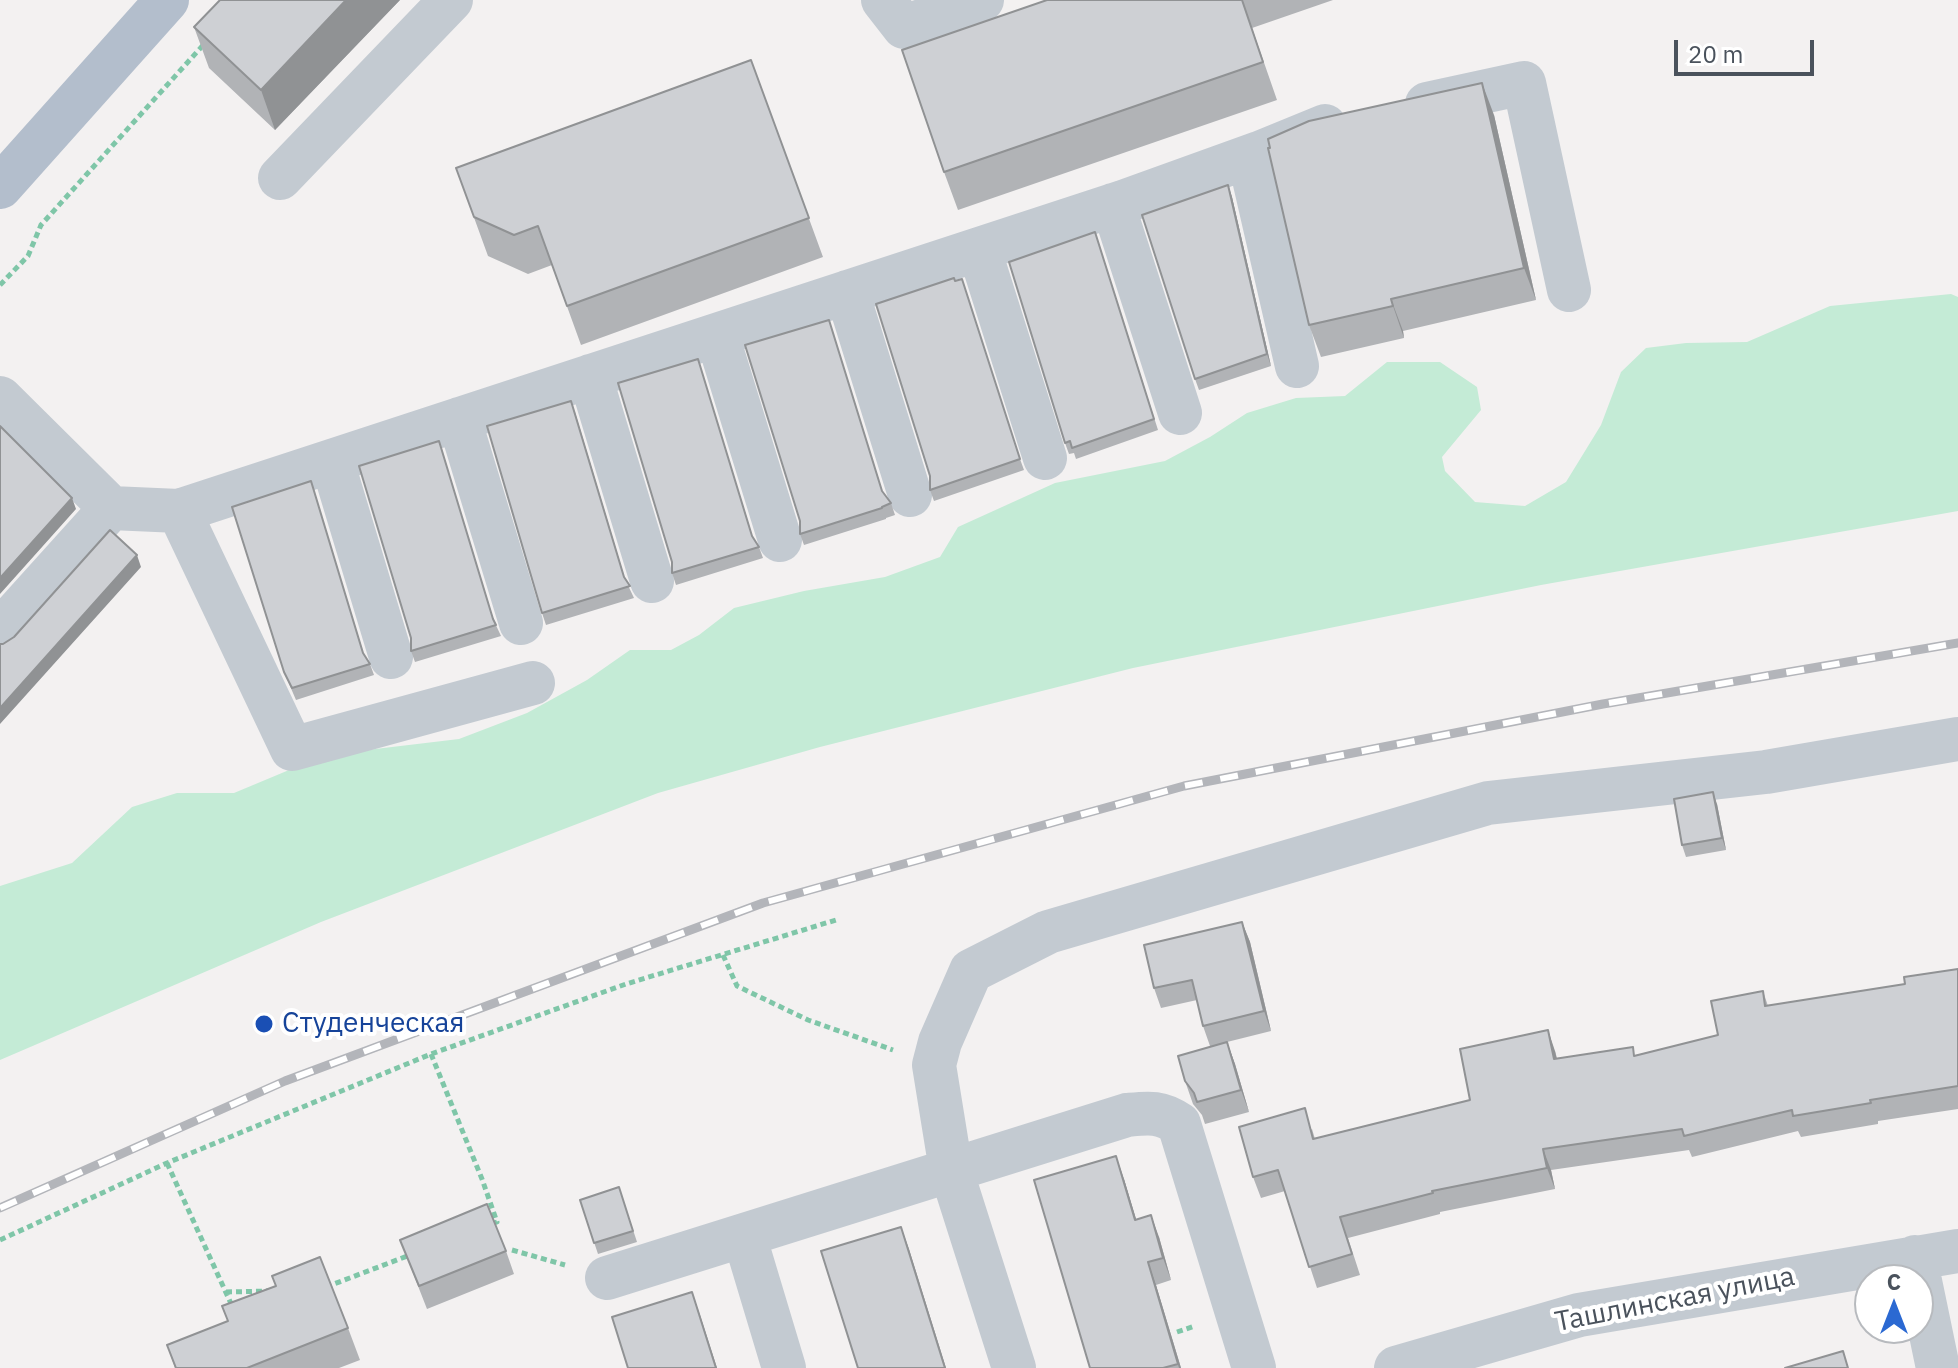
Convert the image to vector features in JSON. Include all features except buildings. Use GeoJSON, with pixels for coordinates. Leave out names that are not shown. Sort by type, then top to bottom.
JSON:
{"type":"FeatureCollection","features":[{"type":"Feature","properties":{"kind":"main road"},"geometry":{"type":"LineString","coordinates":[[0,187],[167,0]]}},
{"type":"Feature","properties":{"kind":"street"},"geometry":{"type":"LineString","coordinates":[[280,178],[451,0]]}},
{"type":"Feature","properties":{"kind":"street"},"geometry":{"type":"LineString","coordinates":[[883,0],[904,27],[982,0]]}},
{"type":"Feature","properties":{"kind":"street"},"geometry":{"type":"LineString","coordinates":[[5,412],[111,508],[179,511],[1113,205],[1249,157],[1321,126],[1524,83],[1569,290]]}},
{"type":"Feature","properties":{"kind":"street"},"geometry":{"type":"LineString","coordinates":[[1249,157],[1297,366]]}},
{"type":"Feature","properties":{"kind":"street"},"geometry":{"type":"LineString","coordinates":[[1113,205],[1180,413]]}},
{"type":"Feature","properties":{"kind":"street"},"geometry":{"type":"LineString","coordinates":[[979,249],[1045,458]]}},
{"type":"Feature","properties":{"kind":"street"},"geometry":{"type":"LineString","coordinates":[[847,292],[910,495]]}},
{"type":"Feature","properties":{"kind":"street"},"geometry":{"type":"LineString","coordinates":[[717,335],[780,540]]}},
{"type":"Feature","properties":{"kind":"street"},"geometry":{"type":"LineString","coordinates":[[590,376],[652,581]]}},
{"type":"Feature","properties":{"kind":"street"},"geometry":{"type":"LineString","coordinates":[[459,419],[521,623]]}},
{"type":"Feature","properties":{"kind":"street"},"geometry":{"type":"LineString","coordinates":[[332,461],[391,657]]}},
{"type":"Feature","properties":{"kind":"street"},"geometry":{"type":"LineString","coordinates":[[0,631],[111,508]]}},
{"type":"Feature","properties":{"kind":"street"},"geometry":{"type":"LineString","coordinates":[[179,511],[292,749],[533,683]]}},
{"type":"Feature","properties":{"kind":"street"},"geometry":{"type":"LineString","coordinates":[[1014,1368],[951,1170],[934,1065],[940,1042],[971,971],[1048,932],[1488,803],[1766,772],[1958,739]]}},
{"type":"Feature","properties":{"kind":"street"},"geometry":{"type":"LineString","coordinates":[[607,1278],[1127,1115],[1150,1113],[1167,1116],[1179,1124],[1254,1368]]}},
{"type":"Feature","properties":{"kind":"street"},"geometry":{"type":"LineString","coordinates":[[744,1235],[784,1368]]}},
{"type":"Feature","properties":{"kind":"street","name":"Ташлинская улица"},"geometry":{"type":"LineString","coordinates":[[1396,1368],[1579,1315],[1958,1251]]}},
{"type":"Feature","properties":{"kind":"street"},"geometry":{"type":"LineString","coordinates":[[1915,1257],[1938,1368]]}},
{"type":"Feature","properties":{"kind":"path"},"geometry":{"type":"LineString","coordinates":[[0,285],[28,256],[41,225],[212,35]]}},
{"type":"Feature","properties":{"kind":"path"},"geometry":{"type":"LineString","coordinates":[[0,1240],[167,1163],[431,1054],[626,984],[836,920]]}},
{"type":"Feature","properties":{"kind":"path"},"geometry":{"type":"LineString","coordinates":[[723,955],[737,986],[808,1020],[934,1065]]}},
{"type":"Feature","properties":{"kind":"path"},"geometry":{"type":"LineString","coordinates":[[431,1054],[497,1222],[482,1228]]}},
{"type":"Feature","properties":{"kind":"path"},"geometry":{"type":"LineString","coordinates":[[167,1163],[236,1316]]}},
{"type":"Feature","properties":{"kind":"path"},"geometry":{"type":"LineString","coordinates":[[319,1289],[423,1250]]}},
{"type":"Feature","properties":{"kind":"path"},"geometry":{"type":"LineString","coordinates":[[512,1250],[607,1278]]}},
{"type":"Feature","properties":{"kind":"path"},"geometry":{"type":"LineString","coordinates":[[226,1292],[273,1291]]}},
{"type":"Feature","properties":{"kind":"green space"},"geometry":{"type":"Polygon","coordinates":[[[1951,294],[1958,297],[1958,511],[1541,585],[1133,668],[820,747],[658,793],[321,922],[0,1060],[0,886],[72,863],[132,807],[177,793],[234,793],[325,755],[459,739],[527,713],[587,680],[630,650],[671,650],[699,635],[734,608],[804,591],[885,577],[940,557],[958,527],[1055,483],[1165,461],[1247,413],[1296,398],[1345,396],[1387,362],[1440,362],[1477,387],[1481,410],[1442,457],[1445,471],[1475,502],[1525,506],[1566,482],[1601,425],[1621,372],[1646,348],[1686,343],[1747,342],[1830,306],[1951,294]]]}},
{"type":"Feature","properties":{"kind":"railway"},"geometry":{"type":"LineString","coordinates":[[0,1208],[285,1081],[763,903],[1184,786],[1603,704],[1958,643]]}},
{"type":"Feature","properties":{"kind":"place","name":"Студенческая"},"geometry":{"type":"Point","coordinates":[264,1024]}}]}
